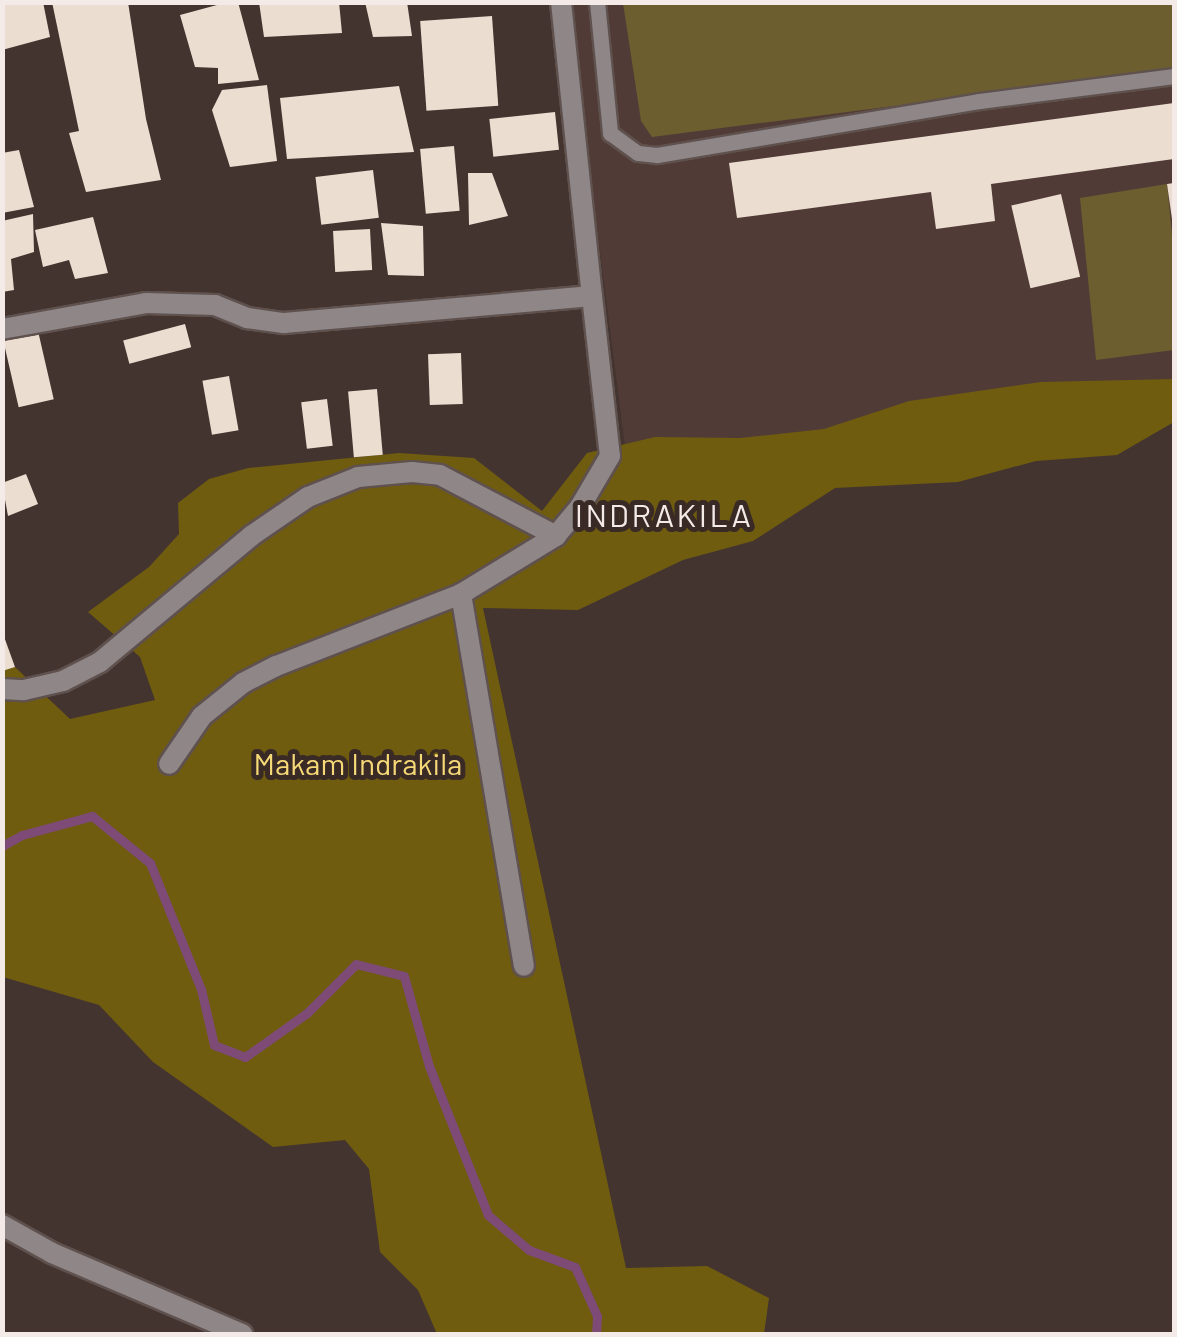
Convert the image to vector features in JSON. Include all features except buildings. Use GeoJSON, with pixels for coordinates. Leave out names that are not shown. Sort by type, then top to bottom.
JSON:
{"type":"FeatureCollection","features":[{"type":"Feature","properties":{"kind":"street"},"geometry":{"type":"LineString","coordinates":[[169,764],[202,716],[243,683],[276,666],[461,594],[556,536],[580,507],[610,456],[561,2]]}},
{"type":"Feature","properties":{"kind":"street"},"geometry":{"type":"LineString","coordinates":[[2,330],[146,303],[215,306],[247,318],[284,323],[592,296]]}},
{"type":"Feature","properties":{"kind":"street"},"geometry":{"type":"LineString","coordinates":[[2,689],[24,690],[63,680],[100,662],[251,536],[308,497],[358,477],[412,472],[440,475],[556,536]]}},
{"type":"Feature","properties":{"kind":"street"},"geometry":{"type":"LineString","coordinates":[[461,594],[524,966]]}},
{"type":"Feature","properties":{"kind":"street"},"geometry":{"type":"LineString","coordinates":[[2,1226],[52,1253],[242,1334]]}},
{"type":"Feature","properties":{"kind":"lane"},"geometry":{"type":"LineString","coordinates":[[597,2],[610,133],[638,153],[656,155],[979,102],[1174,76]]}},
{"type":"Feature","properties":{"kind":"shaded area"},"geometry":{"type":"Polygon","coordinates":[[[568,3],[1174,3],[1174,395],[628,469],[568,3]]]}},
{"type":"Feature","properties":{"kind":"shaded area"},"geometry":{"type":"Polygon","coordinates":[[[623,3],[1174,3],[1174,70],[652,137],[641,121],[623,3]]]}},
{"type":"Feature","properties":{"kind":"shaded area"},"geometry":{"type":"Polygon","coordinates":[[[1167,184],[1174,255],[1174,350],[1096,360],[1080,198],[1167,184]]]}},
{"type":"Feature","properties":{"kind":"green space","name":"Makam Indrakila"},"geometry":{"type":"Polygon","coordinates":[[[1174,379],[1174,422],[1117,455],[1036,461],[958,482],[835,488],[753,541],[683,560],[578,610],[483,608],[626,1268],[707,1266],[769,1298],[764,1334],[437,1334],[418,1290],[380,1252],[369,1169],[345,1140],[273,1147],[153,1062],[99,1005],[3,977],[3,668],[15,667],[70,719],[155,700],[140,657],[88,612],[149,567],[179,534],[178,503],[209,479],[248,468],[399,453],[474,458],[542,511],[587,453],[655,437],[740,438],[824,429],[909,401],[1041,382],[1174,379]]]}},
{"type":"Feature","properties":{"kind":"waterway"},"geometry":{"type":"LineString","coordinates":[[2,846],[22,835],[92,816],[150,863],[201,989],[214,1045],[245,1057],[307,1013],[356,964],[404,976],[429,1066],[488,1215],[529,1250],[575,1267],[597,1316],[596,1334]]}},
{"type":"Feature","properties":{"kind":"district","name":"INDRAKILA"},"geometry":{"type":"Point","coordinates":[664,514]}}]}
